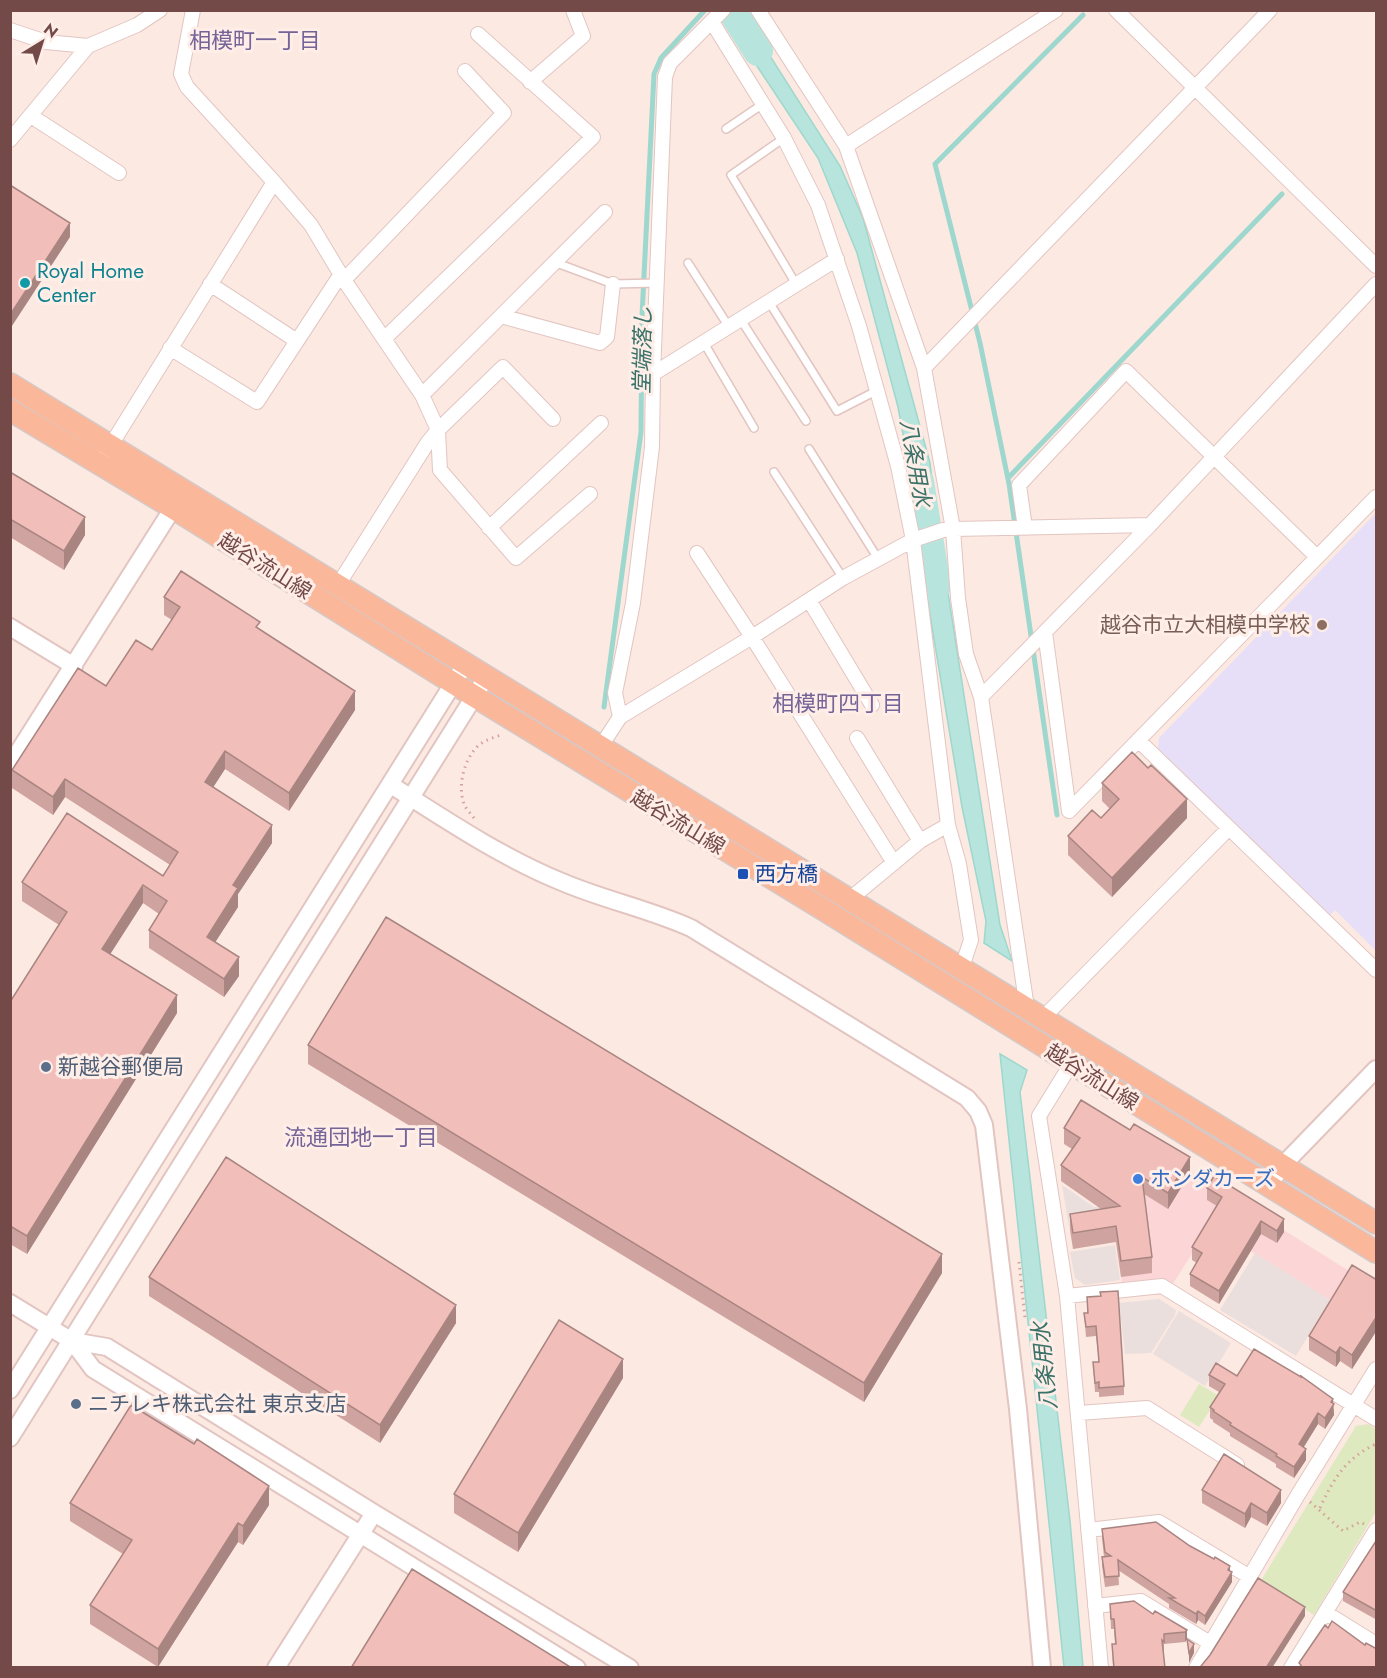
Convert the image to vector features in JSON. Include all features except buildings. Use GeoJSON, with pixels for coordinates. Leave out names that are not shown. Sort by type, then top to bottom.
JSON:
{"type":"FeatureCollection","features":[{"type":"Feature","properties":{"kind":"main road","name":"越谷流山線"},"geometry":{"type":"LineString","coordinates":[[10,384],[850,899],[961,970],[1377,1223]]}},
{"type":"Feature","properties":{"kind":"main road","name":"越谷流山線"},"geometry":{"type":"LineString","coordinates":[[10,410],[173,508],[1377,1252]]}},
{"type":"Feature","properties":{"kind":"street"},"geometry":{"type":"LineString","coordinates":[[10,141],[88,46],[137,25],[160,10]]}},
{"type":"Feature","properties":{"kind":"street"},"geometry":{"type":"LineString","coordinates":[[193,10],[181,74],[187,87],[311,225],[342,277],[422,395],[438,430],[440,470],[516,558],[590,494]]}},
{"type":"Feature","properties":{"kind":"street"},"geometry":{"type":"LineString","coordinates":[[530,82],[583,36],[573,10]]}},
{"type":"Feature","properties":{"kind":"street"},"geometry":{"type":"LineString","coordinates":[[759,10],[846,146],[924,368],[966,654],[981,697],[1035,1013]]}},
{"type":"Feature","properties":{"kind":"street"},"geometry":{"type":"LineString","coordinates":[[846,146],[1056,10]]}},
{"type":"Feature","properties":{"kind":"street"},"geometry":{"type":"LineString","coordinates":[[1116,10],[1377,266]]}},
{"type":"Feature","properties":{"kind":"street"},"geometry":{"type":"LineString","coordinates":[[924,368],[1270,10]]}},
{"type":"Feature","properties":{"kind":"street"},"geometry":{"type":"LineString","coordinates":[[620,717],[615,693],[633,603],[644,528],[652,447],[665,77],[670,63],[723,11]]}},
{"type":"Feature","properties":{"kind":"street"},"geometry":{"type":"LineString","coordinates":[[712,22],[784,138],[818,205],[859,326],[898,466],[917,539],[948,825],[959,864],[971,940],[961,970]]}},
{"type":"Feature","properties":{"kind":"street"},"geometry":{"type":"LineString","coordinates":[[10,30],[46,42],[88,46]]}},
{"type":"Feature","properties":{"kind":"street"},"geometry":{"type":"LineString","coordinates":[[384,339],[593,137],[478,34]]}},
{"type":"Feature","properties":{"kind":"street"},"geometry":{"type":"LineString","coordinates":[[170,348],[257,402],[342,277],[504,113],[465,71]]}},
{"type":"Feature","properties":{"kind":"street"},"geometry":{"type":"LineString","coordinates":[[31,116],[119,173]]}},
{"type":"Feature","properties":{"kind":"street"},"geometry":{"type":"LineString","coordinates":[[99,464],[274,182]]}},
{"type":"Feature","properties":{"kind":"street"},"geometry":{"type":"LineString","coordinates":[[422,395],[605,212]]}},
{"type":"Feature","properties":{"kind":"street"},"geometry":{"type":"LineString","coordinates":[[653,374],[837,259]]}},
{"type":"Feature","properties":{"kind":"street"},"geometry":{"type":"LineString","coordinates":[[210,284],[297,341]]}},
{"type":"Feature","properties":{"kind":"street"},"geometry":{"type":"LineString","coordinates":[[501,316],[600,343],[607,338],[613,284]]}},
{"type":"Feature","properties":{"kind":"street"},"geometry":{"type":"LineString","coordinates":[[981,697],[1150,525],[1377,284]]}},
{"type":"Feature","properties":{"kind":"street"},"geometry":{"type":"LineString","coordinates":[[338,585],[428,442],[503,367],[553,419]]}},
{"type":"Feature","properties":{"kind":"street"},"geometry":{"type":"LineString","coordinates":[[1025,528],[1019,484],[1126,370],[1317,557]]}},
{"type":"Feature","properties":{"kind":"street"},"geometry":{"type":"LineString","coordinates":[[489,528],[601,423]]}},
{"type":"Feature","properties":{"kind":"street"},"geometry":{"type":"LineString","coordinates":[[1045,632],[1069,811],[1377,497]]}},
{"type":"Feature","properties":{"kind":"street"},"geometry":{"type":"LineString","coordinates":[[10,765],[173,508]]}},
{"type":"Feature","properties":{"kind":"street"},"geometry":{"type":"LineString","coordinates":[[601,746],[620,717],[752,637],[877,557],[917,539],[948,529],[1150,525]]}},
{"type":"Feature","properties":{"kind":"street"},"geometry":{"type":"LineString","coordinates":[[697,553],[894,863]]}},
{"type":"Feature","properties":{"kind":"street"},"geometry":{"type":"LineString","coordinates":[[809,600],[872,705]]}},
{"type":"Feature","properties":{"kind":"street"},"geometry":{"type":"LineString","coordinates":[[10,627],[74,666]]}},
{"type":"Feature","properties":{"kind":"street"},"geometry":{"type":"LineString","coordinates":[[10,1390],[466,663]]}},
{"type":"Feature","properties":{"kind":"street"},"geometry":{"type":"LineString","coordinates":[[10,1438],[487,676]]}},
{"type":"Feature","properties":{"kind":"street"},"geometry":{"type":"LineString","coordinates":[[856,738],[920,841]]}},
{"type":"Feature","properties":{"kind":"street"},"geometry":{"type":"LineString","coordinates":[[1138,740],[1377,970]]}},
{"type":"Feature","properties":{"kind":"street"},"geometry":{"type":"LineString","coordinates":[[391,785],[527,867],[565,884],[665,916],[691,928],[967,1098],[978,1111],[984,1125],[1017,1397],[1042,1668]]}},
{"type":"Feature","properties":{"kind":"street"},"geometry":{"type":"LineString","coordinates":[[850,899],[920,841],[948,825]]}},
{"type":"Feature","properties":{"kind":"street"},"geometry":{"type":"LineString","coordinates":[[1035,1013],[1229,828]]}},
{"type":"Feature","properties":{"kind":"street"},"geometry":{"type":"LineString","coordinates":[[1071,1064],[1039,1116],[1067,1296],[1101,1668]]}},
{"type":"Feature","properties":{"kind":"street"},"geometry":{"type":"LineString","coordinates":[[1269,1186],[1282,1166],[1377,1069]]}},
{"type":"Feature","properties":{"kind":"street"},"geometry":{"type":"LineString","coordinates":[[1067,1296],[1162,1287],[1377,1419]]}},
{"type":"Feature","properties":{"kind":"street"},"geometry":{"type":"LineString","coordinates":[[10,1303],[72,1341],[93,1369],[577,1668]]}},
{"type":"Feature","properties":{"kind":"street"},"geometry":{"type":"LineString","coordinates":[[72,1341],[108,1347],[374,1513],[630,1668]]}},
{"type":"Feature","properties":{"kind":"street"},"geometry":{"type":"LineString","coordinates":[[1196,1668],[1250,1576],[1293,1496],[1377,1369]]}},
{"type":"Feature","properties":{"kind":"street"},"geometry":{"type":"LineString","coordinates":[[1079,1413],[1147,1408],[1246,1470]]}},
{"type":"Feature","properties":{"kind":"street"},"geometry":{"type":"LineString","coordinates":[[276,1668],[374,1513]]}},
{"type":"Feature","properties":{"kind":"street"},"geometry":{"type":"LineString","coordinates":[[1088,1530],[1158,1522],[1250,1576]]}},
{"type":"Feature","properties":{"kind":"street"},"geometry":{"type":"LineString","coordinates":[[1291,1668],[1376,1532]]}},
{"type":"Feature","properties":{"kind":"street"},"geometry":{"type":"LineString","coordinates":[[1095,1606],[1142,1601],[1210,1643]]}},
{"type":"Feature","properties":{"kind":"street"},"geometry":{"type":"LineString","coordinates":[[1326,1613],[1377,1644]]}},
{"type":"Feature","properties":{"kind":"lane"},"geometry":{"type":"LineString","coordinates":[[726,129],[763,104]]}},
{"type":"Feature","properties":{"kind":"lane"},"geometry":{"type":"LineString","coordinates":[[784,138],[730,175],[796,284]]}},
{"type":"Feature","properties":{"kind":"lane"},"geometry":{"type":"LineString","coordinates":[[554,262],[613,284],[656,283]]}},
{"type":"Feature","properties":{"kind":"lane"},"geometry":{"type":"LineString","coordinates":[[688,263],[806,421]]}},
{"type":"Feature","properties":{"kind":"lane"},"geometry":{"type":"LineString","coordinates":[[769,302],[837,411],[876,391]]}},
{"type":"Feature","properties":{"kind":"lane"},"geometry":{"type":"LineString","coordinates":[[704,343],[754,428]]}},
{"type":"Feature","properties":{"kind":"lane"},"geometry":{"type":"LineString","coordinates":[[809,448],[877,557]]}},
{"type":"Feature","properties":{"kind":"lane"},"geometry":{"type":"LineString","coordinates":[[774,472],[843,578]]}},
{"type":"Feature","properties":{"kind":"path"},"geometry":{"type":"LineString","coordinates":[[479,824],[465,806],[462,775],[476,748],[502,734]]}},
{"type":"Feature","properties":{"kind":"path"},"geometry":{"type":"LineString","coordinates":[[1018,1253],[1026,1320]]}},
{"type":"Feature","properties":{"kind":"path"},"geometry":{"type":"LineString","coordinates":[[1320,1509],[1335,1479],[1348,1462],[1360,1451],[1377,1444]]}},
{"type":"Feature","properties":{"kind":"path"},"geometry":{"type":"LineString","coordinates":[[1293,1496],[1320,1509],[1343,1531],[1360,1522],[1376,1532]]}},
{"type":"Feature","properties":{"kind":"shaded area","name":"越谷市立大相模中学校"},"geometry":{"type":"Polygon","coordinates":[[[1376,513],[1376,951],[1335,910],[1329,916],[1158,748],[1159,738],[1376,513]]]}},
{"type":"Feature","properties":{"kind":"shaded area"},"geometry":{"type":"Polygon","coordinates":[[[1135,1137],[1349,1271],[1330,1300],[1210,1226],[1172,1285],[1165,1279],[1122,1282],[1106,1183],[1135,1137]]]}},
{"type":"Feature","properties":{"kind":"shaded area"},"geometry":{"type":"Polygon","coordinates":[[[1062,1185],[1094,1207],[1101,1207],[1103,1223],[1069,1227],[1062,1185]]]}},
{"type":"Feature","properties":{"kind":"shaded area"},"geometry":{"type":"Polygon","coordinates":[[[1115,1245],[1120,1280],[1085,1285],[1075,1278],[1070,1252],[1115,1245]]]}},
{"type":"Feature","properties":{"kind":"shaded area"},"geometry":{"type":"Polygon","coordinates":[[[1255,1253],[1330,1300],[1296,1356],[1220,1310],[1255,1253]]]}},
{"type":"Feature","properties":{"kind":"shaded area"},"geometry":{"type":"Polygon","coordinates":[[[1159,1299],[1176,1310],[1175,1315],[1151,1353],[1125,1354],[1119,1303],[1159,1299]]]}},
{"type":"Feature","properties":{"kind":"shaded area"},"geometry":{"type":"Polygon","coordinates":[[[1179,1311],[1231,1343],[1205,1386],[1153,1354],[1179,1311]]]}},
{"type":"Feature","properties":{"kind":"green space"},"geometry":{"type":"Polygon","coordinates":[[[1199,1384],[1219,1396],[1199,1427],[1180,1415],[1199,1384]]]}},
{"type":"Feature","properties":{"kind":"green space"},"geometry":{"type":"Polygon","coordinates":[[[1368,1424],[1376,1429],[1376,1512],[1314,1615],[1260,1582],[1356,1426],[1368,1424]]]}},
{"type":"Feature","properties":{"kind":"water"},"geometry":{"type":"Polygon","coordinates":[[[742,12],[840,166],[863,218],[930,463],[937,521],[920,525],[898,407],[857,253],[818,158],[729,24],[742,12]]]}},
{"type":"Feature","properties":{"kind":"water"},"geometry":{"type":"Polygon","coordinates":[[[940,542],[1000,925],[1012,961],[984,943],[986,921],[962,807],[919,549],[940,542]]]}},
{"type":"Feature","properties":{"kind":"water"},"geometry":{"type":"Polygon","coordinates":[[[1000,1054],[1027,1070],[1020,1092],[1070,1521],[1083,1667],[1064,1667],[1000,1054]]]}},
{"type":"Feature","properties":{"kind":"waterway","name":"堂端落し"},"geometry":{"type":"LineString","coordinates":[[604,707],[641,432],[642,316],[654,74],[661,58],[705,10]]}},
{"type":"Feature","properties":{"kind":"waterway","name":"八条用水"},"geometry":{"type":"LineString","coordinates":[[732,10],[758,51]]}},
{"type":"Feature","properties":{"kind":"waterway"},"geometry":{"type":"LineString","coordinates":[[1057,815],[1009,484],[980,343],[935,164],[1083,15]]}},
{"type":"Feature","properties":{"kind":"waterway"},"geometry":{"type":"LineString","coordinates":[[1008,478],[1282,194]]}},
{"type":"Feature","properties":{"kind":"waterway","name":"八条用水"},"geometry":{"type":"LineString","coordinates":[[919,482],[936,586]]}},
{"type":"Feature","properties":{"kind":"place","name":"Royal Home Center"},"geometry":{"type":"Point","coordinates":[25,283]}},
{"type":"Feature","properties":{"kind":"place","name":"越谷市立大相模中学校"},"geometry":{"type":"Point","coordinates":[1322,625]}},
{"type":"Feature","properties":{"kind":"place","name":"西方橋"},"geometry":{"type":"Point","coordinates":[743,874]}},
{"type":"Feature","properties":{"kind":"place","name":"新越谷郵便局"},"geometry":{"type":"Point","coordinates":[46,1067]}},
{"type":"Feature","properties":{"kind":"place","name":"ホンダカーズ"},"geometry":{"type":"Point","coordinates":[1138,1179]}},
{"type":"Feature","properties":{"kind":"place","name":"ニチレキ株式会社 東京支店"},"geometry":{"type":"Point","coordinates":[76,1404]}},
{"type":"Feature","properties":{"kind":"district","name":"相模町一丁目"},"geometry":{"type":"Point","coordinates":[255,40]}},
{"type":"Feature","properties":{"kind":"district","name":"相模町四丁目"},"geometry":{"type":"Point","coordinates":[838,703]}},
{"type":"Feature","properties":{"kind":"district","name":"流通団地一丁目"},"geometry":{"type":"Point","coordinates":[361,1137]}}]}
